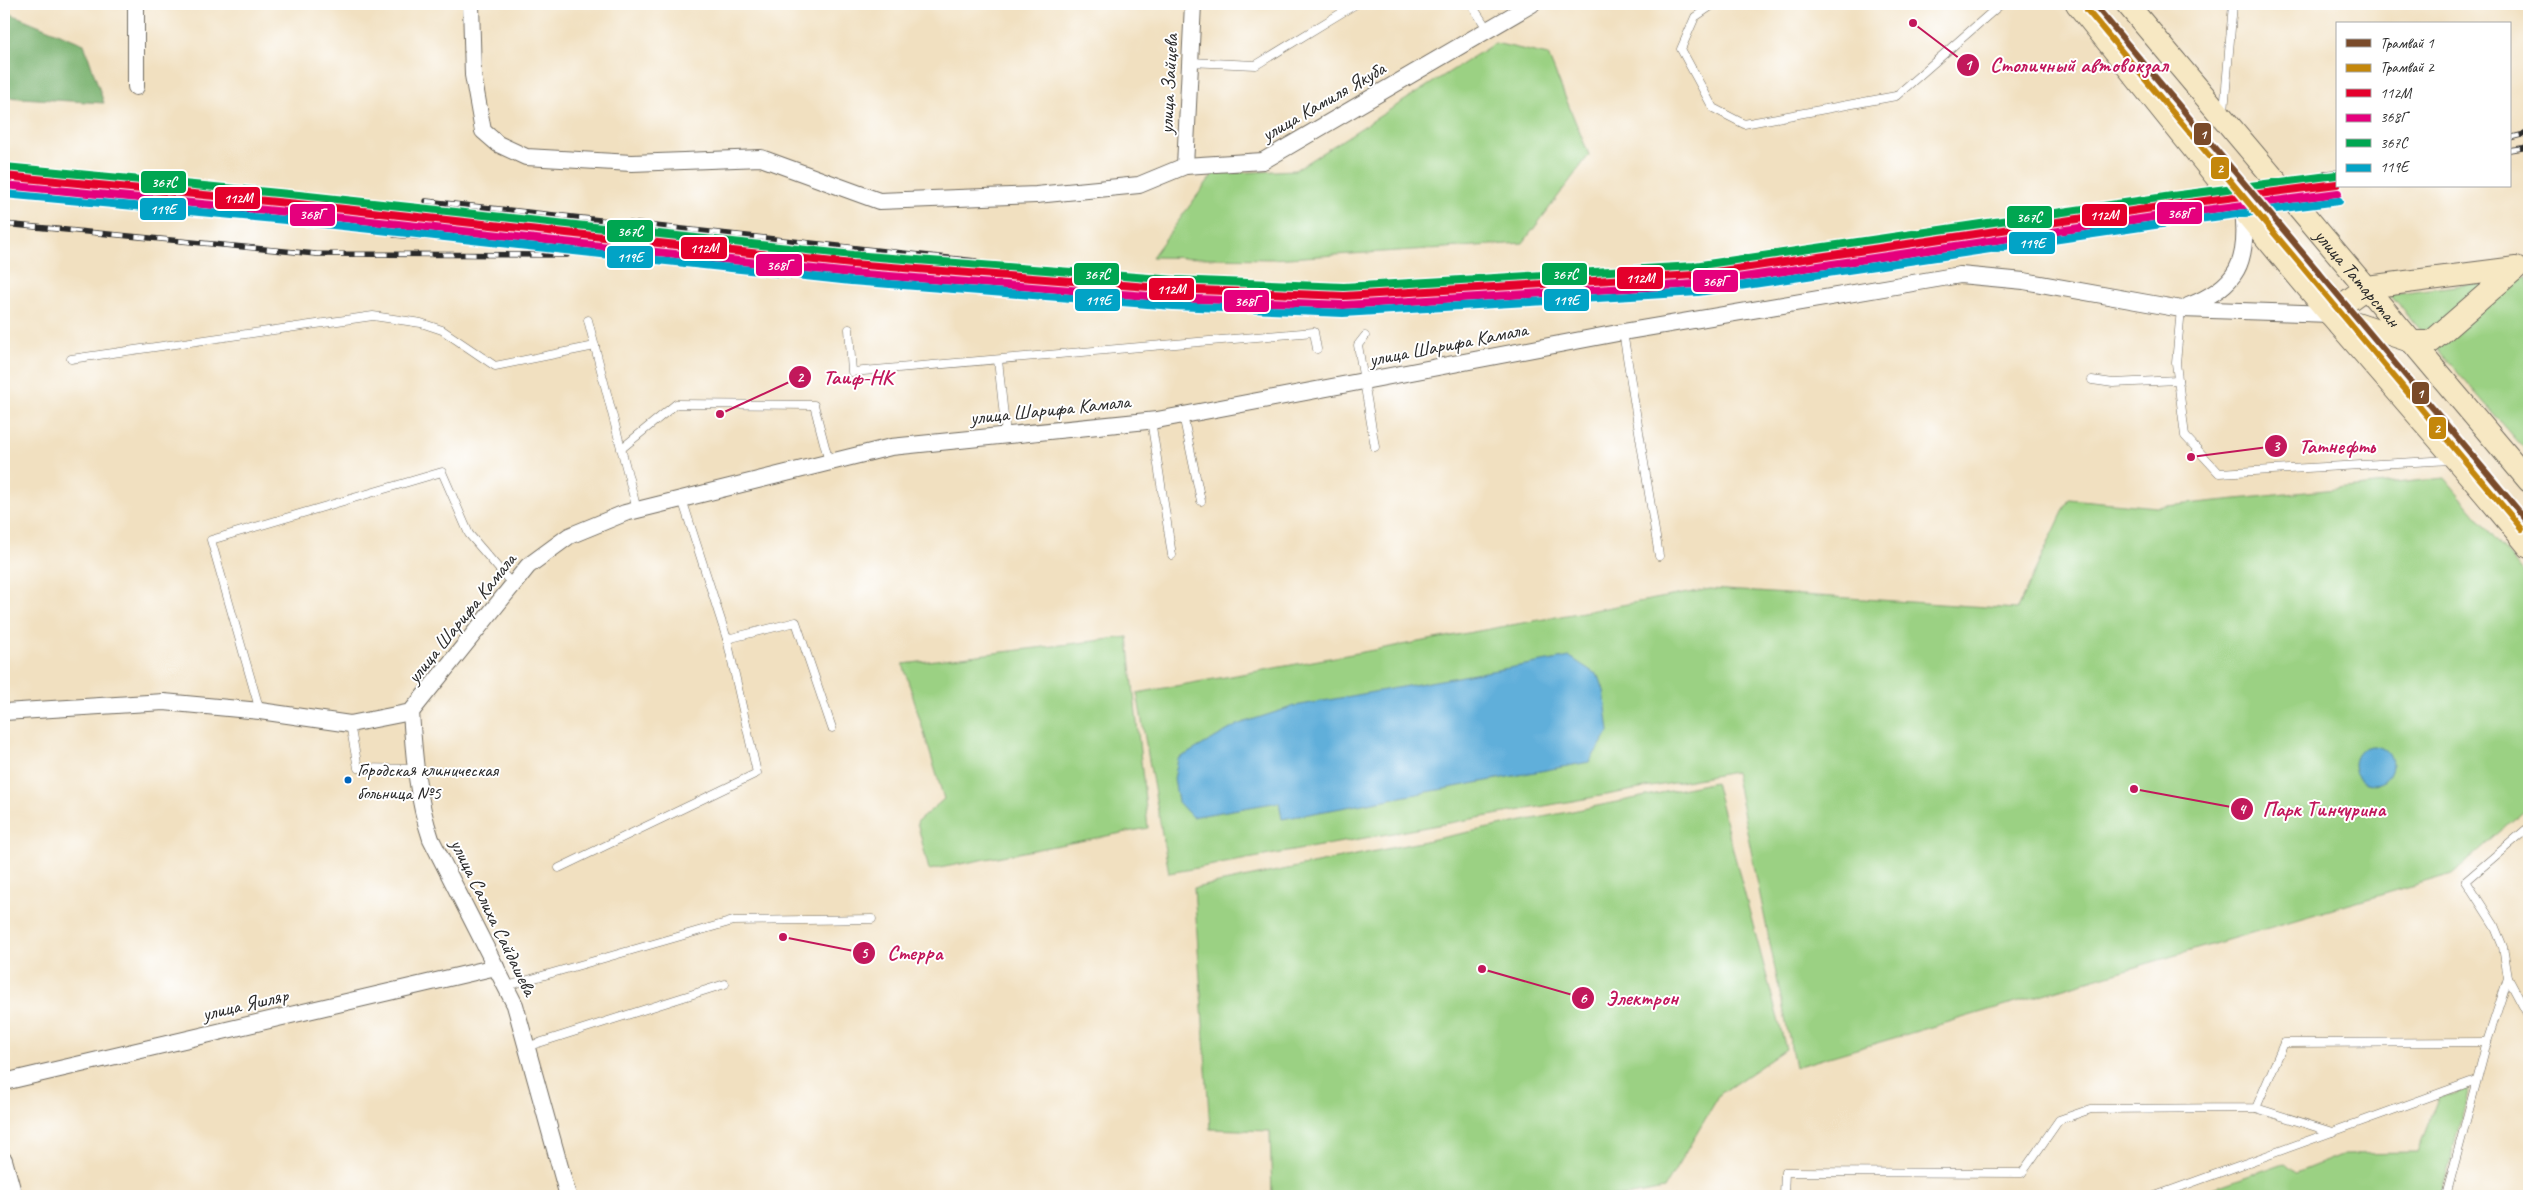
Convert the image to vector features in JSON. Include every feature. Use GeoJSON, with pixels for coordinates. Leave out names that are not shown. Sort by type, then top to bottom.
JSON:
{"type":"FeatureCollection","features":[{"type":"Feature","properties":{"kind":"main road"},"geometry":{"type":"LineString","coordinates":[[2077,4],[2243,210],[2330,314],[2458,460],[2529,547]]}},
{"type":"Feature","properties":{"kind":"main road","name":"улица Татарстан"},"geometry":{"type":"LineString","coordinates":[[2127,4],[2224,116],[2529,481]]}},
{"type":"Feature","properties":{"kind":"main road"},"geometry":{"type":"LineString","coordinates":[[2330,314],[2367,287],[2522,268]]}},
{"type":"Feature","properties":{"kind":"main road"},"geometry":{"type":"LineString","coordinates":[[2330,314],[2413,342],[2431,342],[2522,268]]}},
{"type":"Feature","properties":{"kind":"street"},"geometry":{"type":"LineString","coordinates":[[136,4],[136,87]]}},
{"type":"Feature","properties":{"kind":"street","name":"улица Камиля Якуба"},"geometry":{"type":"LineString","coordinates":[[471,4],[473,75],[483,131],[498,144],[526,157],[632,163],[761,158],[880,201],[1026,196],[1139,185],[1185,166],[1263,161],[1532,4]]}},
{"type":"Feature","properties":{"kind":"street","name":"улица Зайцева"},"geometry":{"type":"LineString","coordinates":[[1185,166],[1193,4]]}},
{"type":"Feature","properties":{"kind":"street"},"geometry":{"type":"LineString","coordinates":[[2181,309],[2211,297],[2234,277],[2245,251],[2243,210]]}},
{"type":"Feature","properties":{"kind":"street","name":"улица Шарифа Камала"},"geometry":{"type":"LineString","coordinates":[[4,712],[164,702],[260,711],[350,724],[411,712],[528,566],[569,536],[637,510],[891,447],[1183,415],[1623,332],[1960,275],[2024,281],[2181,309],[2330,314]]}},
{"type":"Feature","properties":{"kind":"street","name":"улица Салиха Сайдашева"},"geometry":{"type":"LineString","coordinates":[[411,712],[415,769],[423,815],[431,839],[507,986],[515,1006],[568,1196]]}},
{"type":"Feature","properties":{"kind":"street","name":"улица Яшляр"},"geometry":{"type":"LineString","coordinates":[[4,1082],[496,967]]}},
{"type":"Feature","properties":{"kind":"street"},"geometry":{"type":"LineString","coordinates":[[4,1160],[14,1196]]}},
{"type":"Feature","properties":{"kind":"lane"},"geometry":{"type":"LineString","coordinates":[[1190,62],[1256,65],[1356,4]]}},
{"type":"Feature","properties":{"kind":"lane"},"geometry":{"type":"LineString","coordinates":[[1471,4],[1488,30]]}},
{"type":"Feature","properties":{"kind":"lane"},"geometry":{"type":"LineString","coordinates":[[1714,4],[1695,17],[1681,49],[1713,108],[1744,124],[1896,96],[2001,4]]}},
{"type":"Feature","properties":{"kind":"lane"},"geometry":{"type":"LineString","coordinates":[[2224,116],[2233,4]]}},
{"type":"Feature","properties":{"kind":"lane"},"geometry":{"type":"LineString","coordinates":[[2181,309],[2176,363],[2185,436],[2219,473],[2458,460]]}},
{"type":"Feature","properties":{"kind":"lane"},"geometry":{"type":"LineString","coordinates":[[71,358],[373,316],[421,323],[442,330],[495,366],[595,346]]}},
{"type":"Feature","properties":{"kind":"lane"},"geometry":{"type":"LineString","coordinates":[[588,320],[637,510]]}},
{"type":"Feature","properties":{"kind":"lane"},"geometry":{"type":"LineString","coordinates":[[849,329],[852,372],[1314,332],[1316,349]]}},
{"type":"Feature","properties":{"kind":"lane"},"geometry":{"type":"LineString","coordinates":[[1623,332],[1659,556]]}},
{"type":"Feature","properties":{"kind":"lane"},"geometry":{"type":"LineString","coordinates":[[1366,336],[1358,345],[1375,447]]}},
{"type":"Feature","properties":{"kind":"lane"},"geometry":{"type":"LineString","coordinates":[[998,360],[1006,435]]}},
{"type":"Feature","properties":{"kind":"lane"},"geometry":{"type":"LineString","coordinates":[[2092,380],[2113,383],[2178,380]]}},
{"type":"Feature","properties":{"kind":"lane"},"geometry":{"type":"LineString","coordinates":[[621,449],[676,404],[814,405],[829,462]]}},
{"type":"Feature","properties":{"kind":"lane"},"geometry":{"type":"LineString","coordinates":[[1183,415],[1201,501]]}},
{"type":"Feature","properties":{"kind":"lane"},"geometry":{"type":"LineString","coordinates":[[1151,420],[1172,555]]}},
{"type":"Feature","properties":{"kind":"lane"},"geometry":{"type":"LineString","coordinates":[[260,711],[211,540],[442,472],[469,534],[512,584]]}},
{"type":"Feature","properties":{"kind":"lane"},"geometry":{"type":"LineString","coordinates":[[559,868],[757,773],[727,639],[682,499]]}},
{"type":"Feature","properties":{"kind":"lane"},"geometry":{"type":"LineString","coordinates":[[727,639],[796,622],[832,728]]}},
{"type":"Feature","properties":{"kind":"lane"},"geometry":{"type":"LineString","coordinates":[[350,724],[358,768],[415,769]]}},
{"type":"Feature","properties":{"kind":"lane"},"geometry":{"type":"LineString","coordinates":[[2529,827],[2466,882],[2494,925],[2503,947],[2508,978],[2529,1017]]}},
{"type":"Feature","properties":{"kind":"lane"},"geometry":{"type":"LineString","coordinates":[[507,986],[732,921],[872,919]]}},
{"type":"Feature","properties":{"kind":"lane"},"geometry":{"type":"LineString","coordinates":[[2446,1196],[2476,1080],[2508,978]]}},
{"type":"Feature","properties":{"kind":"lane"},"geometry":{"type":"LineString","coordinates":[[526,1046],[725,984]]}},
{"type":"Feature","properties":{"kind":"lane"},"geometry":{"type":"LineString","coordinates":[[2256,1108],[2284,1043],[2487,1042]]}},
{"type":"Feature","properties":{"kind":"lane"},"geometry":{"type":"LineString","coordinates":[[2155,1196],[2476,1080]]}},
{"type":"Feature","properties":{"kind":"lane"},"geometry":{"type":"LineString","coordinates":[[1784,1196],[1785,1172],[2022,1173],[2059,1120],[2091,1109],[2256,1108],[2332,1132]]}},
{"type":"Feature","properties":{"kind":"green space"},"geometry":{"type":"Polygon","coordinates":[[[4,11],[84,44],[104,103],[4,97],[4,11]]]}},
{"type":"Feature","properties":{"kind":"green space"},"geometry":{"type":"Polygon","coordinates":[[[1495,43],[1548,55],[1589,155],[1523,243],[1272,259],[1152,257],[1213,174],[1295,170],[1495,43]]]}},
{"type":"Feature","properties":{"kind":"green space"},"geometry":{"type":"Polygon","coordinates":[[[2529,277],[2529,454],[2389,294],[2529,277]]]}},
{"type":"Feature","properties":{"kind":"green space"},"geometry":{"type":"Polygon","coordinates":[[[2445,478],[2529,579],[2529,806],[2452,874],[1795,1067],[1735,772],[1169,873],[1137,693],[1710,589],[2017,609],[2069,499],[2157,507],[2445,478]]]}},
{"type":"Feature","properties":{"kind":"green space"},"geometry":{"type":"Polygon","coordinates":[[[1128,637],[1148,828],[929,870],[917,822],[944,799],[903,664],[1128,637]]]}},
{"type":"Feature","properties":{"kind":"green space"},"geometry":{"type":"Polygon","coordinates":[[[1715,782],[1786,1049],[1720,1094],[1664,1189],[1626,1196],[1272,1196],[1270,1131],[1210,1129],[1194,888],[1715,782]]]}},
{"type":"Feature","properties":{"kind":"green space"},"geometry":{"type":"Polygon","coordinates":[[[2469,1088],[2441,1196],[2191,1196],[2284,1163],[2296,1173],[2344,1154],[2417,1153],[2438,1098],[2469,1088]]]}},
{"type":"Feature","properties":{"kind":"water"},"geometry":{"type":"Polygon","coordinates":[[[1570,657],[1599,676],[1604,690],[1609,732],[1589,762],[1282,819],[1279,802],[1192,817],[1178,802],[1174,779],[1178,759],[1239,724],[1295,706],[1570,657]]]}},
{"type":"Feature","properties":{"kind":"water"},"geometry":{"type":"Polygon","coordinates":[[[2373,746],[2387,751],[2392,765],[2387,779],[2373,784],[2359,779],[2354,765],[2359,751],[2373,746]]]}},
{"type":"Feature","properties":{"kind":"railway"},"geometry":{"type":"LineString","coordinates":[[2510,138],[2529,133]]}},
{"type":"Feature","properties":{"kind":"railway"},"geometry":{"type":"LineString","coordinates":[[2510,150],[2529,147]]}},
{"type":"Feature","properties":{"kind":"railway"},"geometry":{"type":"LineString","coordinates":[[2325,173],[2336,172]]}},
{"type":"Feature","properties":{"kind":"railway"},"geometry":{"type":"LineString","coordinates":[[426,201],[976,261]]}},
{"type":"Feature","properties":{"kind":"railway"},"geometry":{"type":"LineString","coordinates":[[4,224],[316,254],[567,255]]}},
{"type":"Feature","properties":{"kind":"railway"},"geometry":{"type":"LineString","coordinates":[[394,235],[806,273]]}},
{"type":"Feature","properties":{"kind":"tram line","name":"1"},"geometry":{"type":"LineString","coordinates":[[2094,4],[2529,523]]}},
{"type":"Feature","properties":{"kind":"tram line","name":"2"},"geometry":{"type":"LineString","coordinates":[[2087,10],[2522,529]]}},
{"type":"Feature","properties":{"kind":"transit line","name":"367С"},"geometry":{"type":"LineString","coordinates":[[5,167],[299,195],[853,255],[1175,280],[1344,287],[1694,266],[2172,196],[2336,175]]}},
{"type":"Feature","properties":{"kind":"transit line","name":"112М"},"geometry":{"type":"LineString","coordinates":[[4,176],[298,204],[852,264],[1174,289],[1344,296],[1695,275],[2173,205],[2336,184]]}},
{"type":"Feature","properties":{"kind":"transit line","name":"368Г"},"geometry":{"type":"LineString","coordinates":[[4,185],[297,213],[851,273],[1173,298],[1344,305],[1696,284],[2174,214],[2338,193]]}},
{"type":"Feature","properties":{"kind":"transit line","name":"119Е"},"geometry":{"type":"LineString","coordinates":[[4,194],[296,221],[851,281],[1173,306],[1343,313],[1698,292],[2175,222],[2339,201]]}},
{"type":"Feature","properties":{"kind":"place","name":"Столичный автовокзал"},"geometry":{"type":"Point","coordinates":[1913,23]}},
{"type":"Feature","properties":{"kind":"place","name":"Таиф-НК"},"geometry":{"type":"Point","coordinates":[720,414]}},
{"type":"Feature","properties":{"kind":"place","name":"Татнефть"},"geometry":{"type":"Point","coordinates":[2191,457]}},
{"type":"Feature","properties":{"kind":"place","name":"Городская клиническая больница №5"},"geometry":{"type":"Point","coordinates":[348,780]}},
{"type":"Feature","properties":{"kind":"place","name":"Парк Тинчурина"},"geometry":{"type":"Point","coordinates":[2134,789]}},
{"type":"Feature","properties":{"kind":"place","name":"Стерра"},"geometry":{"type":"Point","coordinates":[783,937]}},
{"type":"Feature","properties":{"kind":"place","name":"Электрон"},"geometry":{"type":"Point","coordinates":[1482,969]}}]}
